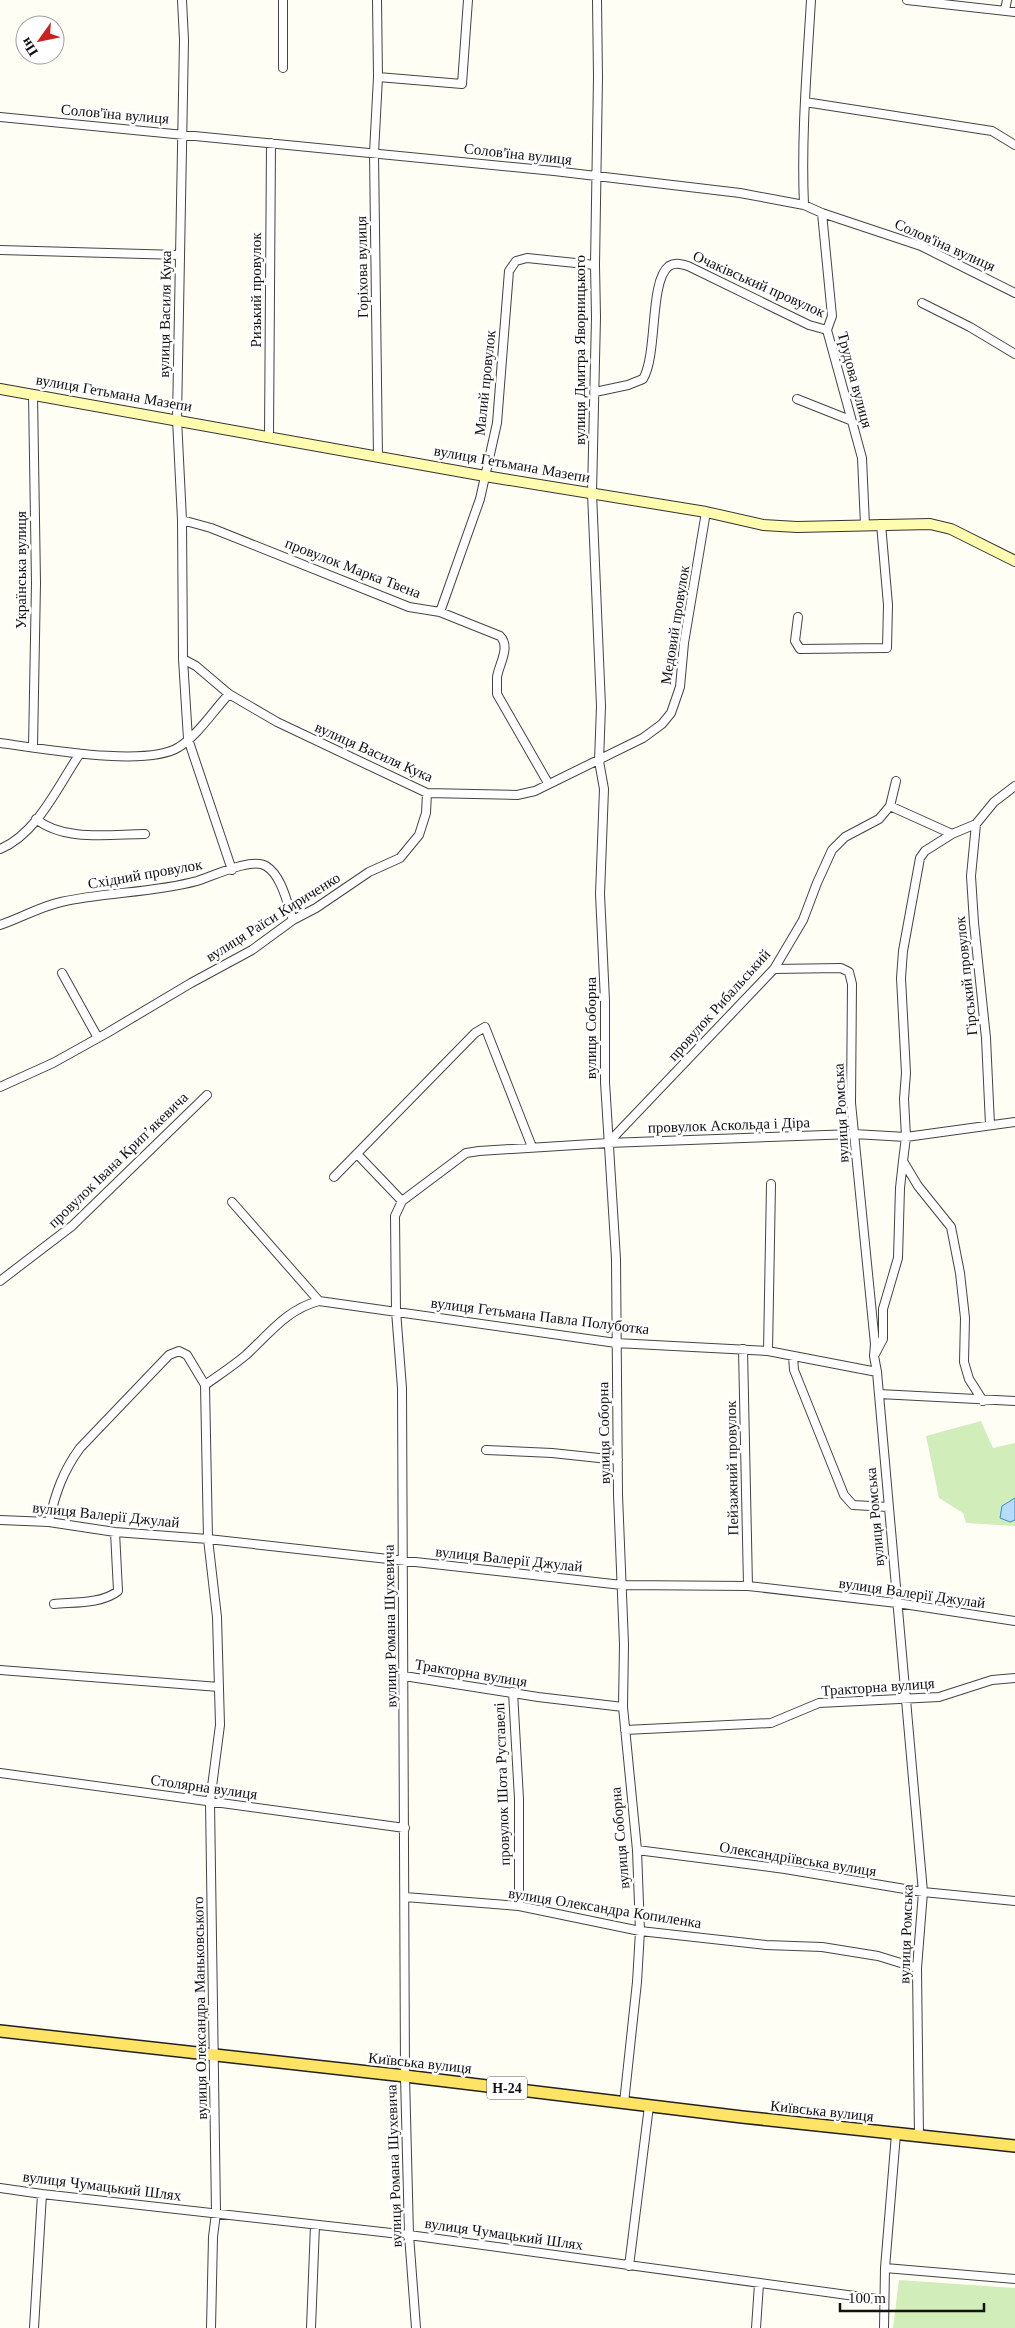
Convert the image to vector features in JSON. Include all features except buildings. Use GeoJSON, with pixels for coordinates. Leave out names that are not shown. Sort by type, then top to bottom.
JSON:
{"type":"FeatureCollection","features":[{"type":"Feature","properties":{"kind":"main road","name":"Київська вулиця"},"geometry":{"type":"LineString","coordinates":[[0,2031],[1015,2146]]}},
{"type":"Feature","properties":{"kind":"street","name":"вулиця Василя Кука"},"geometry":{"type":"LineString","coordinates":[[182,0],[184,40],[177,419],[182,520],[182,659],[188,739],[232,870]]}},
{"type":"Feature","properties":{"kind":"street"},"geometry":{"type":"LineString","coordinates":[[283,0],[283,68]]}},
{"type":"Feature","properties":{"kind":"street","name":"Горіхова вулиця"},"geometry":{"type":"LineString","coordinates":[[377,0],[378,77],[374,153],[378,457]]}},
{"type":"Feature","properties":{"kind":"street"},"geometry":{"type":"LineString","coordinates":[[378,77],[462,84],[468,0]]}},
{"type":"Feature","properties":{"kind":"street","name":"вулиця Дмитра Яворницького"},"geometry":{"type":"LineString","coordinates":[[597,0],[595,392],[592,493],[601,706],[598,761]]}},
{"type":"Feature","properties":{"kind":"street"},"geometry":{"type":"LineString","coordinates":[[804,205],[805,102],[811,0]]}},
{"type":"Feature","properties":{"kind":"street"},"geometry":{"type":"LineString","coordinates":[[907,0],[1015,12]]}},
{"type":"Feature","properties":{"kind":"street"},"geometry":{"type":"LineString","coordinates":[[1006,10],[1007,0]]}},
{"type":"Feature","properties":{"kind":"street"},"geometry":{"type":"LineString","coordinates":[[805,102],[992,131],[1015,145]]}},
{"type":"Feature","properties":{"kind":"street","name":"Солов'їна вулиця"},"geometry":{"type":"LineString","coordinates":[[0,117],[374,153],[715,189],[804,205],[822,213],[921,246],[1015,293]]}},
{"type":"Feature","properties":{"kind":"street","name":"Ризький провулок"},"geometry":{"type":"LineString","coordinates":[[269,437],[271,143]]}},
{"type":"Feature","properties":{"kind":"street","name":"Трудова вулиця"},"geometry":{"type":"LineString","coordinates":[[822,213],[827,245],[832,316],[826,330],[862,458],[865,525]]}},
{"type":"Feature","properties":{"kind":"street"},"geometry":{"type":"LineString","coordinates":[[0,250],[180,255]]}},
{"type":"Feature","properties":{"kind":"street","name":"Малий провулок"},"geometry":{"type":"LineString","coordinates":[[440,612],[480,500],[497,423],[509,271],[516,261],[527,258],[595,265]]}},
{"type":"Feature","properties":{"kind":"street","name":"Очаківський провулок"},"geometry":{"type":"LineString","coordinates":[[595,392],[628,386],[643,379],[649,364],[656,295],[664,272],[670,265],[678,263],[688,266],[810,325],[826,330]]}},
{"type":"Feature","properties":{"kind":"street"},"geometry":{"type":"LineString","coordinates":[[922,303],[970,327],[1015,354]]}},
{"type":"Feature","properties":{"kind":"street","name":"вулиця Гетьмана Мазепи"},"geometry":{"type":"LineString","coordinates":[[0,389],[177,419],[485,476],[706,512],[763,525],[797,527],[930,524],[951,529],[1015,561]]}},
{"type":"Feature","properties":{"kind":"street","name":"Українська вулиця"},"geometry":{"type":"LineString","coordinates":[[33,394],[36,583],[33,747]]}},
{"type":"Feature","properties":{"kind":"street"},"geometry":{"type":"LineString","coordinates":[[797,399],[850,420]]}},
{"type":"Feature","properties":{"kind":"street","name":"Медовий провулок"},"geometry":{"type":"LineString","coordinates":[[598,761],[642,738],[662,724],[672,713],[680,688],[684,644],[706,512]]}},
{"type":"Feature","properties":{"kind":"street","name":"провулок Марка Твена"},"geometry":{"type":"LineString","coordinates":[[182,520],[246,541],[409,607],[440,612],[500,636],[505,648],[497,677],[497,694],[548,783]]}},
{"type":"Feature","properties":{"kind":"street"},"geometry":{"type":"LineString","coordinates":[[798,617],[795,641],[800,649],[887,648],[888,605],[881,524]]}},
{"type":"Feature","properties":{"kind":"street","name":"вулиця Василя Кука"},"geometry":{"type":"LineString","coordinates":[[182,659],[196,666],[229,694],[277,722],[428,793],[517,794],[535,791],[548,783],[598,761]]}},
{"type":"Feature","properties":{"kind":"street"},"geometry":{"type":"LineString","coordinates":[[0,743],[79,754],[153,754],[177,748],[188,739],[229,694]]}},
{"type":"Feature","properties":{"kind":"street"},"geometry":{"type":"LineString","coordinates":[[0,849],[15,840],[36,820],[79,754]]}},
{"type":"Feature","properties":{"kind":"street","name":"вулиця Соборна"},"geometry":{"type":"LineString","coordinates":[[598,761],[604,789],[600,894],[605,1001],[604,1082],[616,1259],[623,1707],[637,1850],[640,1930],[637,1982],[624,2103]]}},
{"type":"Feature","properties":{"kind":"street"},"geometry":{"type":"LineString","coordinates":[[896,781],[890,806],[952,834]]}},
{"type":"Feature","properties":{"kind":"street"},"geometry":{"type":"LineString","coordinates":[[874,1356],[883,1339],[883,1309],[898,1258],[900,1188],[906,1137],[905,1038],[901,978],[903,951],[920,858],[925,851],[952,834],[976,824],[994,802],[1015,786]]}},
{"type":"Feature","properties":{"kind":"street","name":"вулиця Раїси Кириченко"},"geometry":{"type":"LineString","coordinates":[[0,1087],[53,1063],[191,982],[252,950],[293,920],[316,908],[369,872],[400,858],[419,835],[426,813],[428,793]]}},
{"type":"Feature","properties":{"kind":"street","name":"провулок Рибальський"},"geometry":{"type":"LineString","coordinates":[[608,1143],[774,969],[803,920],[832,850],[845,837],[879,819],[890,806]]}},
{"type":"Feature","properties":{"kind":"street"},"geometry":{"type":"LineString","coordinates":[[36,820],[44,826],[58,831],[145,834]]}},
{"type":"Feature","properties":{"kind":"street","name":"Гірський провулок"},"geometry":{"type":"LineString","coordinates":[[976,824],[971,876],[986,1038],[990,1125]]}},
{"type":"Feature","properties":{"kind":"street","name":"Східний провулок"},"geometry":{"type":"LineString","coordinates":[[0,925],[20,918],[39,908],[62,902],[195,882],[252,863],[267,866],[280,882],[293,920]]}},
{"type":"Feature","properties":{"kind":"street","name":"вулиця Ромська"},"geometry":{"type":"LineString","coordinates":[[774,969],[841,968],[849,972],[852,984],[851,1103],[879,1394],[922,1892],[917,1968],[919,2136]]}},
{"type":"Feature","properties":{"kind":"street"},"geometry":{"type":"LineString","coordinates":[[62,973],[98,1038]]}},
{"type":"Feature","properties":{"kind":"street"},"geometry":{"type":"LineString","coordinates":[[334,1177],[358,1155],[468,1040],[485,1027],[532,1148],[466,1153],[402,1200],[358,1155]]}},
{"type":"Feature","properties":{"kind":"street","name":"провулок Івана Крипʼякевича"},"geometry":{"type":"LineString","coordinates":[[0,1281],[72,1226],[207,1095]]}},
{"type":"Feature","properties":{"kind":"street","name":"провулок Аскольда і Діра"},"geometry":{"type":"LineString","coordinates":[[532,1148],[608,1143],[854,1134],[906,1137],[1015,1122]]}},
{"type":"Feature","properties":{"kind":"street"},"geometry":{"type":"LineString","coordinates":[[903,1161],[918,1186],[951,1227],[960,1273],[965,1318],[964,1362],[969,1379],[983,1401]]}},
{"type":"Feature","properties":{"kind":"street"},"geometry":{"type":"LineString","coordinates":[[768,1351],[771,1184]]}},
{"type":"Feature","properties":{"kind":"street","name":"вулиця Романа Шухевича"},"geometry":{"type":"LineString","coordinates":[[402,1200],[395,1216],[396,1312],[402,1388],[405,2076],[409,2235],[416,2328]]}},
{"type":"Feature","properties":{"kind":"street"},"geometry":{"type":"LineString","coordinates":[[232,1202],[319,1301]]}},
{"type":"Feature","properties":{"kind":"street","name":"вулиця Гетьмана Павла Полуботка"},"geometry":{"type":"LineString","coordinates":[[206,1385],[244,1356],[286,1315],[306,1304],[319,1301],[616,1343],[768,1351],[877,1372]]}},
{"type":"Feature","properties":{"kind":"street","name":"Пейзажний провулок"},"geometry":{"type":"LineString","coordinates":[[743,1349],[748,1586]]}},
{"type":"Feature","properties":{"kind":"street"},"geometry":{"type":"LineString","coordinates":[[50,1522],[55,1495],[68,1465],[80,1448],[169,1355],[178,1351],[187,1355],[206,1385]]}},
{"type":"Feature","properties":{"kind":"street"},"geometry":{"type":"LineString","coordinates":[[794,1356],[794,1370],[844,1495],[853,1506],[888,1507]]}},
{"type":"Feature","properties":{"kind":"street","name":"вулиця Олександра Маньковського"},"geometry":{"type":"LineString","coordinates":[[206,1385],[208,1539],[217,1617],[220,1725],[210,1802],[216,2213],[213,2237],[211,2328]]}},
{"type":"Feature","properties":{"kind":"street"},"geometry":{"type":"LineString","coordinates":[[879,1394],[983,1401],[1015,1401]]}},
{"type":"Feature","properties":{"kind":"street"},"geometry":{"type":"LineString","coordinates":[[486,1450],[552,1453],[618,1460]]}},
{"type":"Feature","properties":{"kind":"street","name":"вулиця Валерії Джулай"},"geometry":{"type":"LineString","coordinates":[[0,1520],[50,1522],[115,1532],[208,1539],[622,1585],[748,1586],[897,1603],[1015,1621]]}},
{"type":"Feature","properties":{"kind":"street"},"geometry":{"type":"LineString","coordinates":[[54,1604],[98,1600],[113,1595],[118,1591],[115,1532]]}},
{"type":"Feature","properties":{"kind":"street"},"geometry":{"type":"LineString","coordinates":[[0,1670],[219,1688]]}},
{"type":"Feature","properties":{"kind":"street","name":"Тракторна вулиця"},"geometry":{"type":"LineString","coordinates":[[404,1676],[538,1697],[623,1707]]}},
{"type":"Feature","properties":{"kind":"street","name":"Тракторна вулиця"},"geometry":{"type":"LineString","coordinates":[[625,1730],[771,1723],[819,1703],[939,1697],[992,1680],[1015,1678]]}},
{"type":"Feature","properties":{"kind":"street","name":"провулок Шота Руставелі"},"geometry":{"type":"LineString","coordinates":[[512,1692],[519,1799],[519,1906]]}},
{"type":"Feature","properties":{"kind":"street","name":"Столярна вулиця"},"geometry":{"type":"LineString","coordinates":[[0,1773],[405,1828]]}},
{"type":"Feature","properties":{"kind":"street","name":"Олександріївська вулиця"},"geometry":{"type":"LineString","coordinates":[[637,1850],[785,1869],[922,1892],[1015,1901]]}},
{"type":"Feature","properties":{"kind":"street","name":"вулиця Олександра Копиленка"},"geometry":{"type":"LineString","coordinates":[[405,1897],[519,1906],[640,1930],[766,1945],[822,1947],[878,1956],[917,1968]]}},
{"type":"Feature","properties":{"kind":"street"},"geometry":{"type":"LineString","coordinates":[[629,2266],[649,2106]]}},
{"type":"Feature","properties":{"kind":"street"},"geometry":{"type":"LineString","coordinates":[[884,2328],[885,2268],[896,2134]]}},
{"type":"Feature","properties":{"kind":"street","name":"вулиця Чумацький Шлях"},"geometry":{"type":"LineString","coordinates":[[0,2188],[409,2235],[884,2300]]}},
{"type":"Feature","properties":{"kind":"street"},"geometry":{"type":"LineString","coordinates":[[34,2328],[42,2194]]}},
{"type":"Feature","properties":{"kind":"street"},"geometry":{"type":"LineString","coordinates":[[311,2328],[315,2225]]}},
{"type":"Feature","properties":{"kind":"street"},"geometry":{"type":"LineString","coordinates":[[885,2268],[1015,2279]]}},
{"type":"Feature","properties":{"kind":"street"},"geometry":{"type":"LineString","coordinates":[[756,2328],[759,2284]]}},
{"type":"Feature","properties":{"kind":"green space"},"geometry":{"type":"Polygon","coordinates":[[[981,1421],[993,1448],[1015,1443],[1015,1526],[966,1523],[963,1513],[939,1498],[926,1436],[981,1421]]]}},
{"type":"Feature","properties":{"kind":"green space"},"geometry":{"type":"Polygon","coordinates":[[[899,2280],[1015,2288],[1015,2328],[893,2328],[899,2280]]]}},
{"type":"Feature","properties":{"kind":"water"},"geometry":{"type":"Polygon","coordinates":[[[1015,1498],[1015,1520],[1010,1522],[1000,1518],[1002,1506],[1015,1498]]]}}]}
